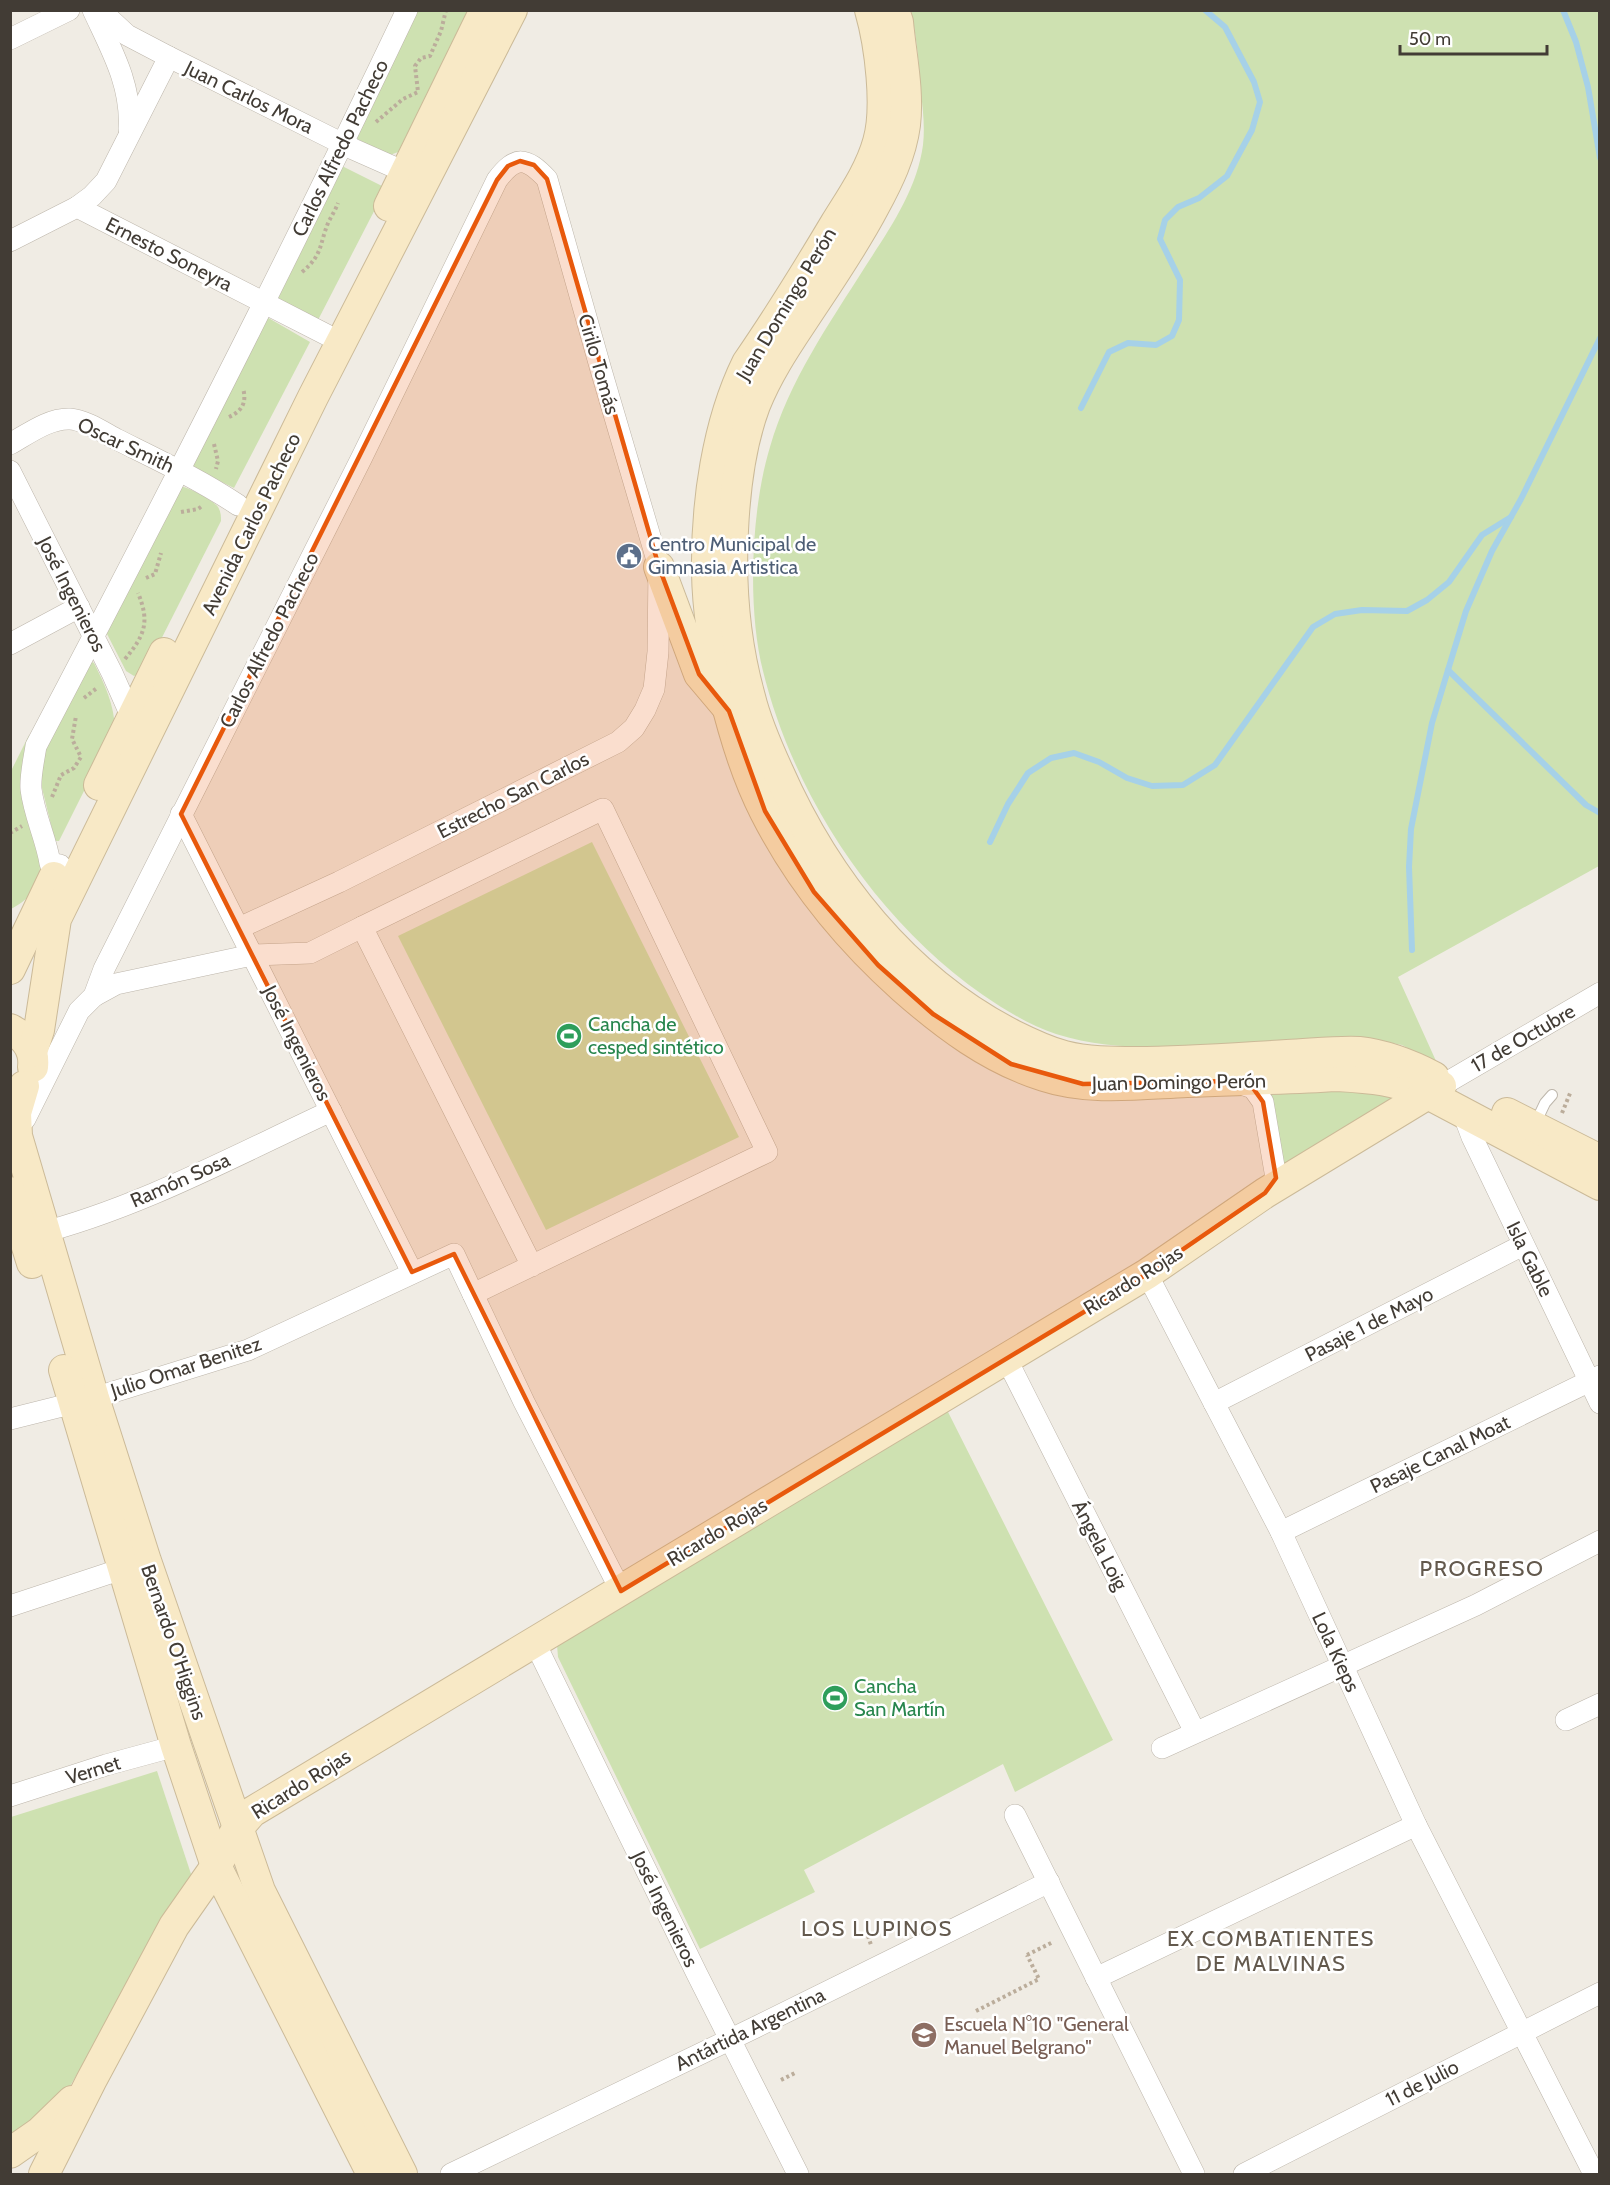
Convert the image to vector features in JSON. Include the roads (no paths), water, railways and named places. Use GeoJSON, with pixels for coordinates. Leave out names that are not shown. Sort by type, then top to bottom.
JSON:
{"type":"FeatureCollection","features":[{"type":"Feature","properties":{"kind":"main road","name":"Avenida Carlos Pacheco"},"geometry":{"type":"LineString","coordinates":[[10,969],[238,505],[327,335],[485,10]]}},
{"type":"Feature","properties":{"kind":"main road","name":"Avenida Carlos Pacheco"},"geometry":{"type":"LineString","coordinates":[[24,1056],[39,1030],[56,919],[313,397],[512,10]]}},
{"type":"Feature","properties":{"kind":"main road","name":"Juan Domingo Perón"},"geometry":{"type":"LineString","coordinates":[[870,10],[874,24],[883,94],[883,115],[878,143],[848,203],[747,363],[736,385],[717,456],[711,502],[707,572],[710,615],[729,711],[744,765],[786,849],[814,892],[878,965],[933,1014],[981,1047],[1011,1064],[1046,1077],[1083,1084],[1122,1085],[1337,1076],[1373,1078],[1437,1088],[1463,1113],[1599,1185]]}},
{"type":"Feature","properties":{"kind":"main road","name":"Juan Domingo Perón"},"geometry":{"type":"LineString","coordinates":[[894,10],[898,22],[906,105],[904,128],[895,166],[862,230],[765,380],[745,436],[734,503],[732,578],[734,606],[750,698],[769,751],[807,831],[842,885],[876,927],[915,966],[984,1019],[1036,1046],[1065,1056],[1123,1062],[1192,1062],[1337,1052],[1362,1053],[1390,1058],[1437,1088],[1534,1127],[1599,1160]]}},
{"type":"Feature","properties":{"kind":"main road"},"geometry":{"type":"LineString","coordinates":[[659,567],[699,674],[729,711]]}},
{"type":"Feature","properties":{"kind":"main road"},"geometry":{"type":"LineString","coordinates":[[10,918],[46,893]]}},
{"type":"Feature","properties":{"kind":"main road","name":"Bernardo O'Higgins"},"geometry":{"type":"LineString","coordinates":[[24,1056],[16,1113],[17,1136],[35,1234],[134,1565],[176,1746],[216,1866],[372,2175]]}},
{"type":"Feature","properties":{"kind":"main road","name":"Ricardo Rojas"},"geometry":{"type":"LineString","coordinates":[[44,2175],[91,2081],[174,1926],[216,1866],[237,1829],[252,1812],[1147,1274],[1265,1193],[1437,1088]]}},
{"type":"Feature","properties":{"kind":"main road","name":"Bernardo O'Higgins"},"geometry":{"type":"LineString","coordinates":[[10,1191],[35,1234]]}},
{"type":"Feature","properties":{"kind":"main road","name":"Bernardo O'Higgins"},"geometry":{"type":"LineString","coordinates":[[134,1565],[260,1891],[402,2175]]}},
{"type":"Feature","properties":{"kind":"main road","name":"Ricardo Rojas"},"geometry":{"type":"LineString","coordinates":[[10,2153],[59,2115],[91,2081]]}},
{"type":"Feature","properties":{"kind":"street"},"geometry":{"type":"LineString","coordinates":[[10,39],[69,10]]}},
{"type":"Feature","properties":{"kind":"street"},"geometry":{"type":"LineString","coordinates":[[93,10],[126,87],[130,110],[129,135]]}},
{"type":"Feature","properties":{"kind":"street","name":"Juan Carlos Mora"},"geometry":{"type":"LineString","coordinates":[[100,10],[127,35],[348,146],[405,172]]}},
{"type":"Feature","properties":{"kind":"street","name":"Carlos Alfredo Pacheco"},"geometry":{"type":"LineString","coordinates":[[60,865],[50,864],[47,845],[37,817],[31,787],[36,746],[263,302],[348,146],[407,10]]}},
{"type":"Feature","properties":{"kind":"street"},"geometry":{"type":"LineString","coordinates":[[10,241],[77,207],[92,196],[106,181],[169,57]]}},
{"type":"Feature","properties":{"kind":"street","name":"Carlos Alfredo Pacheco"},"geometry":{"type":"LineString","coordinates":[[17,1136],[24,1056],[94,996],[104,969],[362,457],[497,180],[508,166],[520,161],[534,165]]}},
{"type":"Feature","properties":{"kind":"street","name":"Cirilo Tomás"},"geometry":{"type":"LineString","coordinates":[[534,165],[547,179],[659,567]]}},
{"type":"Feature","properties":{"kind":"street","name":"Ernesto Soneyra"},"geometry":{"type":"LineString","coordinates":[[77,207],[327,335]]}},
{"type":"Feature","properties":{"kind":"street","name":"Oscar Smith"},"geometry":{"type":"LineString","coordinates":[[10,444],[52,422],[70,419],[88,425],[207,484],[238,505]]}},
{"type":"Feature","properties":{"kind":"street","name":"José Ingenieros"},"geometry":{"type":"LineString","coordinates":[[10,471],[112,673],[132,718]]}},
{"type":"Feature","properties":{"kind":"street","name":"Estrecho San Carlos"},"geometry":{"type":"LineString","coordinates":[[239,928],[350,877],[618,742],[634,728],[654,689],[658,652],[659,567]]}},
{"type":"Feature","properties":{"kind":"street"},"geometry":{"type":"LineString","coordinates":[[10,644],[79,607]]}},
{"type":"Feature","properties":{"kind":"street"},"geometry":{"type":"LineString","coordinates":[[94,996],[116,984],[252,955],[310,954],[603,810],[767,1152],[472,1293],[524,1402],[621,1591]]}},
{"type":"Feature","properties":{"kind":"street","name":"José Ingenieros"},"geometry":{"type":"LineString","coordinates":[[181,814],[412,1272]]}},
{"type":"Feature","properties":{"kind":"street"},"geometry":{"type":"LineString","coordinates":[[362,927],[532,1266]]}},
{"type":"Feature","properties":{"kind":"street","name":"17 de Octubre"},"geometry":{"type":"LineString","coordinates":[[1437,1088],[1599,993]]}},
{"type":"Feature","properties":{"kind":"street"},"geometry":{"type":"LineString","coordinates":[[1233,1081],[1253,1088],[1263,1102],[1276,1178],[1265,1193]]}},
{"type":"Feature","properties":{"kind":"street","name":"Ramón Sosa"},"geometry":{"type":"LineString","coordinates":[[35,1234],[90,1218],[152,1193],[331,1111]]}},
{"type":"Feature","properties":{"kind":"street","name":"Isla Gable"},"geometry":{"type":"LineString","coordinates":[[1463,1113],[1523,1245],[1594,1379],[1599,1402]]}},
{"type":"Feature","properties":{"kind":"street","name":"Pasaje 1 de Mayo"},"geometry":{"type":"LineString","coordinates":[[1214,1403],[1523,1245]]}},
{"type":"Feature","properties":{"kind":"street","name":"Julio Omar Benitez"},"geometry":{"type":"LineString","coordinates":[[10,1419],[84,1400],[248,1350],[454,1254],[472,1293]]}},
{"type":"Feature","properties":{"kind":"street","name":"Lola Kieps"},"geometry":{"type":"LineString","coordinates":[[1147,1274],[1281,1532],[1416,1825],[1594,2175]]}},
{"type":"Feature","properties":{"kind":"street","name":"Ángela Loig"},"geometry":{"type":"LineString","coordinates":[[1006,1358],[1194,1732]]}},
{"type":"Feature","properties":{"kind":"street","name":"Pasaje Canal Moat"},"geometry":{"type":"LineString","coordinates":[[1281,1532],[1594,1379]]}},
{"type":"Feature","properties":{"kind":"street"},"geometry":{"type":"LineString","coordinates":[[1162,1748],[1476,1605],[1599,1542]]}},
{"type":"Feature","properties":{"kind":"street"},"geometry":{"type":"LineString","coordinates":[[10,1606],[134,1565]]}},
{"type":"Feature","properties":{"kind":"street","name":"José Ingenieros"},"geometry":{"type":"LineString","coordinates":[[535,1643],[798,2175]]}},
{"type":"Feature","properties":{"kind":"street"},"geometry":{"type":"LineString","coordinates":[[1566,1720],[1599,1704]]}},
{"type":"Feature","properties":{"kind":"street","name":"Vernet"},"geometry":{"type":"LineString","coordinates":[[10,1796],[176,1746]]}},
{"type":"Feature","properties":{"kind":"street"},"geometry":{"type":"LineString","coordinates":[[1015,1815],[1194,2175]]}},
{"type":"Feature","properties":{"kind":"street"},"geometry":{"type":"LineString","coordinates":[[1096,1978],[1416,1825]]}},
{"type":"Feature","properties":{"kind":"street","name":"Antártida Argentina"},"geometry":{"type":"LineString","coordinates":[[451,2175],[1048,1882]]}},
{"type":"Feature","properties":{"kind":"street","name":"11 de Julio"},"geometry":{"type":"LineString","coordinates":[[1244,2175],[1599,1993]]}},
{"type":"Feature","properties":{"kind":"lane"},"geometry":{"type":"LineString","coordinates":[[1534,1127],[1545,1103],[1552,1095]]}},
{"type":"Feature","properties":{"kind":"waterway"},"geometry":{"type":"LineString","coordinates":[[1081,408],[1109,352],[1128,343],[1156,345],[1172,336],[1179,320],[1180,280],[1160,239],[1165,220],[1178,207],[1199,198],[1227,176],[1252,130],[1260,102],[1254,82],[1225,27],[1205,10]]}},
{"type":"Feature","properties":{"kind":"waterway"},"geometry":{"type":"LineString","coordinates":[[1563,10],[1576,42],[1588,87],[1600,158]]}},
{"type":"Feature","properties":{"kind":"waterway"},"geometry":{"type":"LineString","coordinates":[[1412,950],[1409,867],[1411,829],[1432,723],[1466,611],[1492,551],[1521,499],[1600,338]]}},
{"type":"Feature","properties":{"kind":"waterway"},"geometry":{"type":"LineString","coordinates":[[990,842],[1008,804],[1028,773],[1051,758],[1074,753],[1099,762],[1127,778],[1152,786],[1183,785],[1215,765],[1313,627],[1335,614],[1362,610],[1407,611],[1427,600],[1449,582],[1482,535],[1511,517]]}},
{"type":"Feature","properties":{"kind":"waterway"},"geometry":{"type":"LineString","coordinates":[[1448,670],[1586,805],[1600,813]]}},
{"type":"Feature","properties":{"kind":"place","name":"Centro Municipal de Gimnasia Artistica"},"geometry":{"type":"Point","coordinates":[629,556]}},
{"type":"Feature","properties":{"kind":"place","name":"Cancha de cesped sintético"},"geometry":{"type":"Point","coordinates":[569,1036]}},
{"type":"Feature","properties":{"kind":"place","name":"Cancha San Martín"},"geometry":{"type":"Point","coordinates":[835,1698]}},
{"type":"Feature","properties":{"kind":"place","name":"Escuela N°10 \"General Manuel Belgrano\""},"geometry":{"type":"Point","coordinates":[924,2035]}},
{"type":"Feature","properties":{"kind":"district","name":"PROGRESO"},"geometry":{"type":"Point","coordinates":[1482,1568]}},
{"type":"Feature","properties":{"kind":"district","name":"LOS LUPINOS"},"geometry":{"type":"Point","coordinates":[877,1928]}},
{"type":"Feature","properties":{"kind":"district","name":"EX COMBATIENTES DE MALVINAS"},"geometry":{"type":"Point","coordinates":[1271,1950]}}]}
